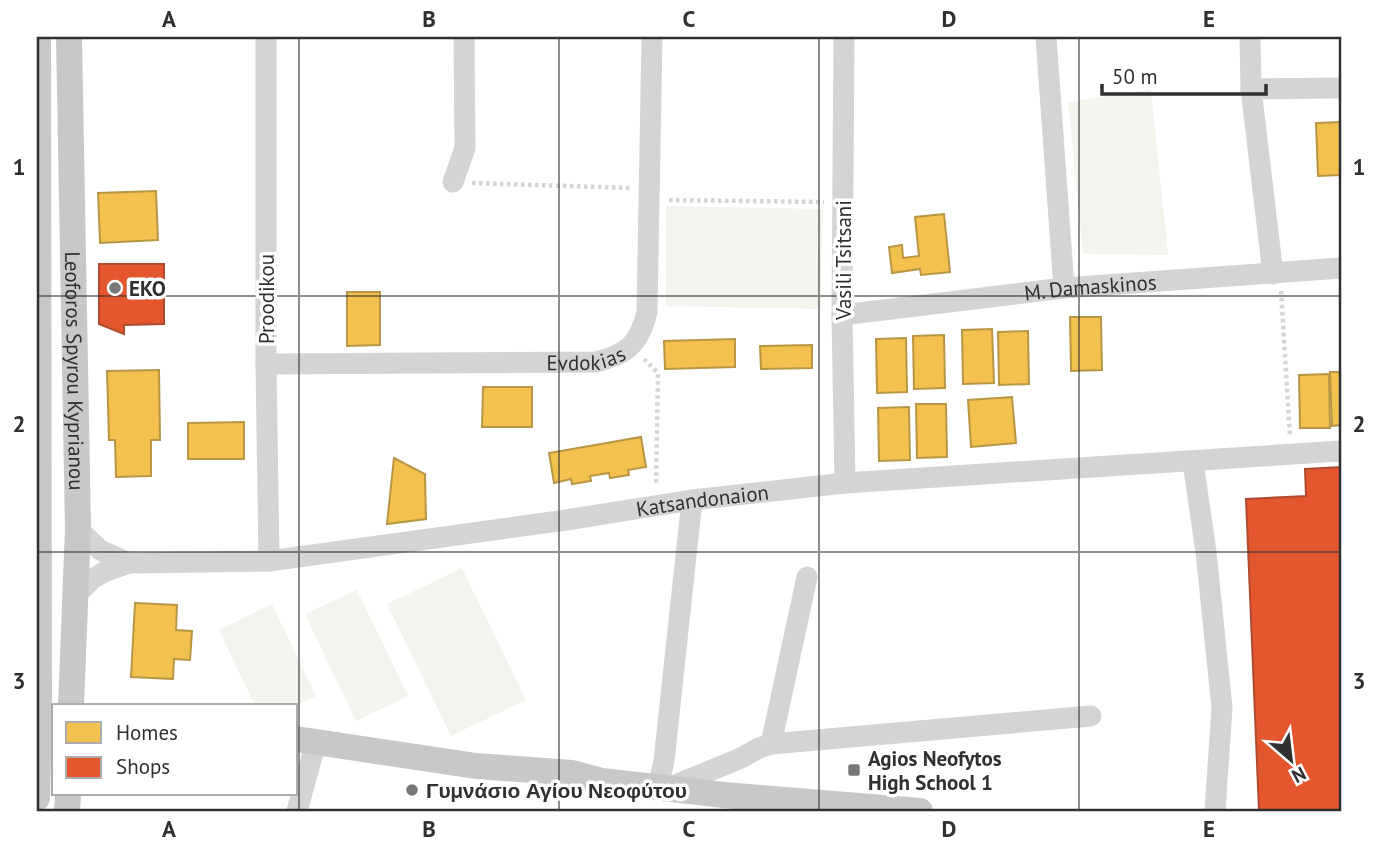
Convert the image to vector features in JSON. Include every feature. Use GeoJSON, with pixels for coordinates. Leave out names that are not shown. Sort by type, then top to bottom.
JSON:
{"type":"FeatureCollection","features":[{"type":"Feature","properties":{"kind":"main road","name":"Leoforos Spyrou Kyprianou"},"geometry":{"type":"LineString","coordinates":[[69,37],[78,529],[71,704]]}},
{"type":"Feature","properties":{"kind":"main road","name":"Leoforos Spyrou Kyprianou"},"geometry":{"type":"LineString","coordinates":[[37,798],[43,720],[38,42]]}},
{"type":"Feature","properties":{"kind":"main road"},"geometry":{"type":"LineString","coordinates":[[306,740],[476,766],[572,773],[602,781],[920,811]]}},
{"type":"Feature","properties":{"kind":"street","name":"Proodikou"},"geometry":{"type":"LineString","coordinates":[[266,37],[269,561]]}},
{"type":"Feature","properties":{"kind":"street"},"geometry":{"type":"LineString","coordinates":[[453,183],[465,148],[464,37]]}},
{"type":"Feature","properties":{"kind":"street","name":"Evdokias"},"geometry":{"type":"LineString","coordinates":[[266,364],[596,362],[615,357],[631,346],[642,332],[647,312],[652,37]]}},
{"type":"Feature","properties":{"kind":"street","name":"Vasili Tsitsani"},"geometry":{"type":"LineString","coordinates":[[844,37],[842,315],[845,483]]}},
{"type":"Feature","properties":{"kind":"street"},"geometry":{"type":"LineString","coordinates":[[1046,37],[1064,288]]}},
{"type":"Feature","properties":{"kind":"street"},"geometry":{"type":"LineString","coordinates":[[1250,37],[1251,89],[1277,273]]}},
{"type":"Feature","properties":{"kind":"street"},"geometry":{"type":"LineString","coordinates":[[1251,89],[1341,88]]}},
{"type":"Feature","properties":{"kind":"street","name":"M. Damaskinos"},"geometry":{"type":"LineString","coordinates":[[842,315],[1064,288],[1341,268]]}},
{"type":"Feature","properties":{"kind":"street","name":"Katsandonaion"},"geometry":{"type":"LineString","coordinates":[[78,529],[100,550],[129,563],[269,561],[692,500],[845,483],[1341,451]]}},
{"type":"Feature","properties":{"kind":"street"},"geometry":{"type":"LineString","coordinates":[[1193,462],[1206,552],[1222,708],[1215,811]]}},
{"type":"Feature","properties":{"kind":"street"},"geometry":{"type":"LineString","coordinates":[[692,500],[663,788],[771,744],[1091,716]]}},
{"type":"Feature","properties":{"kind":"street"},"geometry":{"type":"LineString","coordinates":[[75,596],[92,579],[129,563]]}},
{"type":"Feature","properties":{"kind":"street"},"geometry":{"type":"LineString","coordinates":[[771,744],[807,577]]}},
{"type":"Feature","properties":{"kind":"street"},"geometry":{"type":"LineString","coordinates":[[297,811],[306,740]]}},
{"type":"Feature","properties":{"kind":"path"},"geometry":{"type":"LineString","coordinates":[[453,183],[843,202]]}},
{"type":"Feature","properties":{"kind":"path"},"geometry":{"type":"LineString","coordinates":[[1277,273],[1292,454]]}},
{"type":"Feature","properties":{"kind":"path"},"geometry":{"type":"LineString","coordinates":[[631,346],[658,373],[656,506]]}},
{"type":"Feature","properties":{"kind":"shaded area"},"geometry":{"type":"Polygon","coordinates":[[[1151,89],[1168,255],[1083,254],[1068,102],[1151,89]]]}},
{"type":"Feature","properties":{"kind":"shaded area"},"geometry":{"type":"Polygon","coordinates":[[[666,206],[823,209],[820,309],[666,306],[666,206]]]}},
{"type":"Feature","properties":{"kind":"shaded area"},"geometry":{"type":"Polygon","coordinates":[[[462,568],[526,700],[451,736],[387,604],[462,568]]]}},
{"type":"Feature","properties":{"kind":"shaded area"},"geometry":{"type":"Polygon","coordinates":[[[357,590],[408,696],[356,721],[305,614],[357,590]]]}},
{"type":"Feature","properties":{"kind":"shaded area"},"geometry":{"type":"Polygon","coordinates":[[[272,604],[316,696],[298,705],[254,704],[219,630],[272,604]]]}},
{"type":"Feature","properties":{"kind":"building: Homes"},"geometry":{"type":"Polygon","coordinates":[[[1341,122],[1341,175],[1318,176],[1316,123],[1341,122]]]}},
{"type":"Feature","properties":{"kind":"building: Homes"},"geometry":{"type":"Polygon","coordinates":[[[156,191],[158,240],[100,243],[98,193],[156,191]]]}},
{"type":"Feature","properties":{"kind":"building: Homes"},"geometry":{"type":"Polygon","coordinates":[[[944,214],[950,272],[921,275],[920,269],[892,273],[889,247],[902,245],[903,258],[919,256],[915,217],[944,214]]]}},
{"type":"Feature","properties":{"kind":"building: Homes"},"geometry":{"type":"Polygon","coordinates":[[[347,292],[380,292],[380,345],[347,346],[347,292]]]}},
{"type":"Feature","properties":{"kind":"building: Homes"},"geometry":{"type":"Polygon","coordinates":[[[1070,317],[1101,317],[1102,370],[1071,371],[1070,317]]]}},
{"type":"Feature","properties":{"kind":"building: Homes"},"geometry":{"type":"Polygon","coordinates":[[[992,329],[994,383],[963,384],[962,330],[992,329]]]}},
{"type":"Feature","properties":{"kind":"building: Homes"},"geometry":{"type":"Polygon","coordinates":[[[1028,331],[1029,384],[999,385],[998,332],[1028,331]]]}},
{"type":"Feature","properties":{"kind":"building: Homes"},"geometry":{"type":"Polygon","coordinates":[[[944,335],[945,388],[914,389],[913,336],[944,335]]]}},
{"type":"Feature","properties":{"kind":"building: Homes"},"geometry":{"type":"Polygon","coordinates":[[[906,338],[907,392],[877,393],[876,339],[906,338]]]}},
{"type":"Feature","properties":{"kind":"building: Homes"},"geometry":{"type":"Polygon","coordinates":[[[735,339],[735,367],[665,369],[664,341],[735,339]]]}},
{"type":"Feature","properties":{"kind":"building: Homes"},"geometry":{"type":"Polygon","coordinates":[[[812,345],[812,368],[761,369],[760,346],[812,345]]]}},
{"type":"Feature","properties":{"kind":"building: Homes"},"geometry":{"type":"Polygon","coordinates":[[[159,370],[160,440],[151,440],[151,476],[116,477],[115,440],[109,440],[107,371],[159,370]]]}},
{"type":"Feature","properties":{"kind":"building: Homes"},"geometry":{"type":"Polygon","coordinates":[[[1330,372],[1341,372],[1341,425],[1332,426],[1330,372]]]}},
{"type":"Feature","properties":{"kind":"building: Homes"},"geometry":{"type":"Polygon","coordinates":[[[1329,374],[1330,428],[1300,428],[1299,375],[1329,374]]]}},
{"type":"Feature","properties":{"kind":"building: Homes"},"geometry":{"type":"Polygon","coordinates":[[[483,387],[532,387],[532,427],[482,427],[483,387]]]}},
{"type":"Feature","properties":{"kind":"building: Homes"},"geometry":{"type":"Polygon","coordinates":[[[1012,397],[1016,443],[971,447],[968,400],[1012,397]]]}},
{"type":"Feature","properties":{"kind":"building: Homes"},"geometry":{"type":"Polygon","coordinates":[[[916,404],[946,404],[947,457],[917,458],[916,404]]]}},
{"type":"Feature","properties":{"kind":"building: Homes"},"geometry":{"type":"Polygon","coordinates":[[[909,407],[910,460],[879,461],[878,408],[909,407]]]}},
{"type":"Feature","properties":{"kind":"building: Homes"},"geometry":{"type":"Polygon","coordinates":[[[244,422],[244,459],[188,459],[188,423],[244,422]]]}},
{"type":"Feature","properties":{"kind":"building: Homes"},"geometry":{"type":"Polygon","coordinates":[[[641,437],[646,467],[628,470],[629,475],[610,478],[609,473],[590,476],[591,481],[572,484],[571,479],[554,483],[549,453],[641,437]]]}},
{"type":"Feature","properties":{"kind":"building: Homes"},"geometry":{"type":"Polygon","coordinates":[[[394,458],[425,474],[426,519],[387,524],[394,458]]]}},
{"type":"Feature","properties":{"kind":"building: Homes"},"geometry":{"type":"Polygon","coordinates":[[[135,603],[177,605],[176,630],[192,631],[190,660],[174,659],[173,679],[131,677],[135,603]]]}},
{"type":"Feature","properties":{"kind":"building: Shops"},"geometry":{"type":"Polygon","coordinates":[[[99,264],[164,264],[164,324],[124,325],[124,334],[99,324],[99,264]]]}},
{"type":"Feature","properties":{"kind":"building: Shops"},"geometry":{"type":"Polygon","coordinates":[[[1341,467],[1341,811],[1259,811],[1246,499],[1306,496],[1305,469],[1341,467]]]}},
{"type":"Feature","properties":{"kind":"place","name":"EKO"},"geometry":{"type":"Point","coordinates":[115,288]}},
{"type":"Feature","properties":{"kind":"place","name":"Agios Neofytos High School 1"},"geometry":{"type":"Point","coordinates":[854,770]}},
{"type":"Feature","properties":{"kind":"place","name":"Γυμνάσιο Αγίου Νεοφύτου"},"geometry":{"type":"Point","coordinates":[412,790]}}]}
